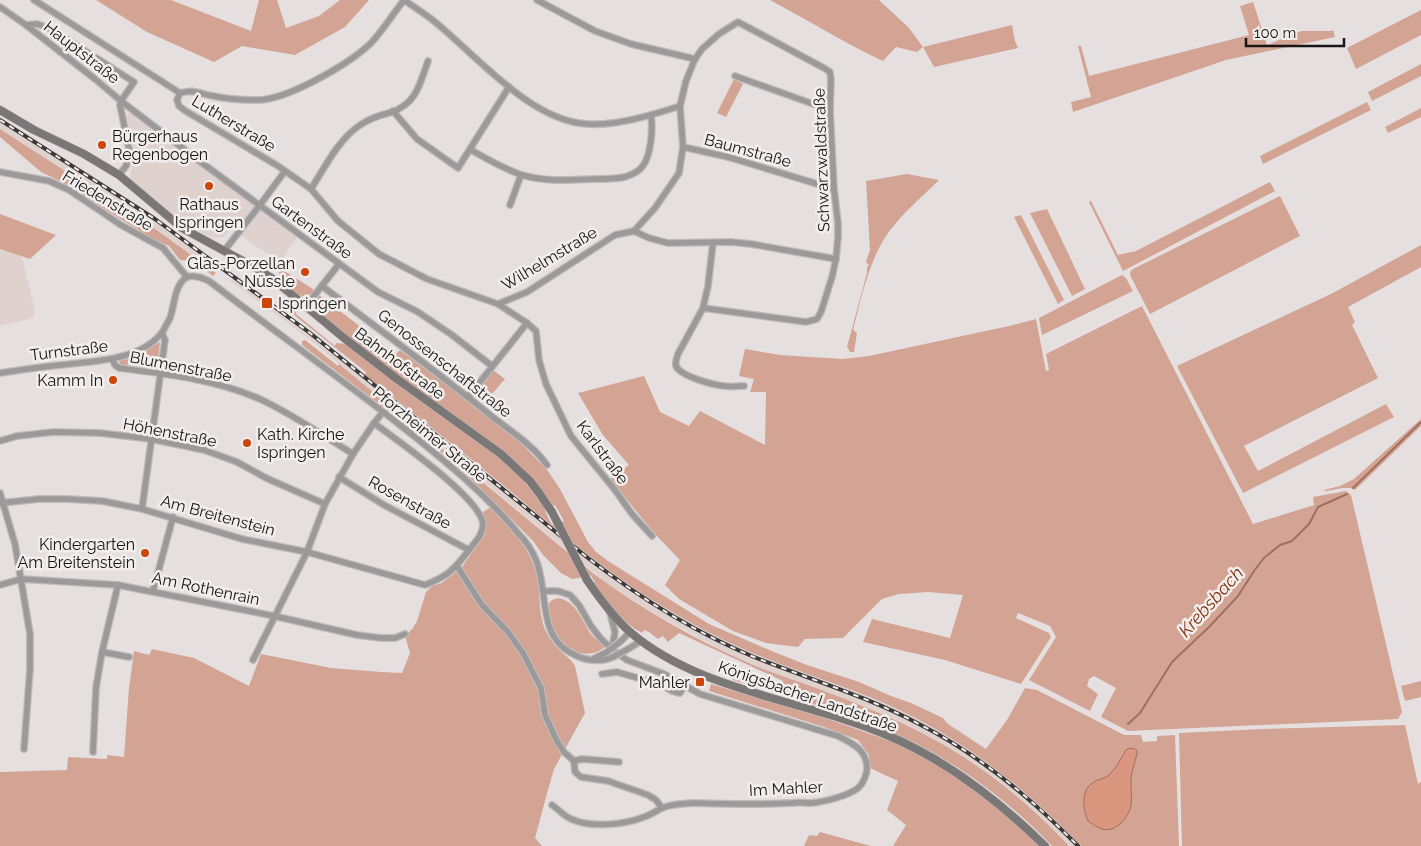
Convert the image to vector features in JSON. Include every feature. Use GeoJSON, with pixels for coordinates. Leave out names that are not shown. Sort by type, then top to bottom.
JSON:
{"type":"FeatureCollection","features":[{"type":"Feature","properties":{"kind":"main road","name":"Bahnhofstraße"},"geometry":{"type":"LineString","coordinates":[[0,110],[120,175],[182,228],[273,279],[396,379],[510,461],[539,492],[552,512],[587,580],[610,611],[630,632]]}},
{"type":"Feature","properties":{"kind":"main road","name":"Königsbacher Landstraße"},"geometry":{"type":"LineString","coordinates":[[630,632],[666,658],[703,675],[868,727],[918,750],[956,772],[993,798],[1016,817],[1045,846]]}},
{"type":"Feature","properties":{"kind":"street"},"geometry":{"type":"LineString","coordinates":[[34,0],[180,93],[189,91],[226,98],[267,100],[313,82],[357,54],[371,42],[404,0],[432,18],[509,87],[542,111],[587,124],[620,122],[651,116],[680,106]]}},
{"type":"Feature","properties":{"kind":"street"},"geometry":{"type":"LineString","coordinates":[[537,0],[604,34],[631,44],[695,59],[686,81],[680,106],[683,147],[679,173],[655,208],[634,231],[649,238],[668,243],[751,244],[836,259]]}},
{"type":"Feature","properties":{"kind":"street","name":"Hauptstraße"},"geometry":{"type":"LineString","coordinates":[[0,6],[121,101]]}},
{"type":"Feature","properties":{"kind":"street","name":"Schwarzwaldstraße"},"geometry":{"type":"LineString","coordinates":[[695,59],[702,49],[719,34],[738,22],[830,72],[834,189],[838,223],[836,259],[825,301],[816,319],[806,322],[703,308]]}},
{"type":"Feature","properties":{"kind":"street"},"geometry":{"type":"LineString","coordinates":[[26,25],[37,24],[51,29],[134,82],[121,101],[120,106],[130,154],[126,166],[120,175]]}},
{"type":"Feature","properties":{"kind":"street"},"geometry":{"type":"LineString","coordinates":[[311,190],[330,158],[350,133],[374,117],[407,105],[414,98],[428,60]]}},
{"type":"Feature","properties":{"kind":"street"},"geometry":{"type":"LineString","coordinates":[[735,76],[830,110]]}},
{"type":"Feature","properties":{"kind":"street"},"geometry":{"type":"LineString","coordinates":[[393,111],[417,139],[458,168],[509,87]]}},
{"type":"Feature","properties":{"kind":"street","name":"Lutherstraße"},"geometry":{"type":"LineString","coordinates":[[180,93],[177,100],[179,106],[184,110],[285,171]]}},
{"type":"Feature","properties":{"kind":"street","name":"Gartenstraße"},"geometry":{"type":"LineString","coordinates":[[121,101],[378,292],[418,312],[492,366]]}},
{"type":"Feature","properties":{"kind":"street"},"geometry":{"type":"LineString","coordinates":[[471,150],[498,165],[521,175],[537,179],[568,180],[626,177],[643,166],[648,158],[651,116]]}},
{"type":"Feature","properties":{"kind":"street","name":"Baumstraße"},"geometry":{"type":"LineString","coordinates":[[683,147],[728,157],[834,189]]}},
{"type":"Feature","properties":{"kind":"street"},"geometry":{"type":"LineString","coordinates":[[224,251],[285,171]]}},
{"type":"Feature","properties":{"kind":"street","name":"Wilhelmstraße"},"geometry":{"type":"LineString","coordinates":[[285,171],[311,190],[338,221],[379,254],[427,278],[498,304],[527,292],[615,235],[634,231]]}},
{"type":"Feature","properties":{"kind":"street","name":"Friedenstraße"},"geometry":{"type":"LineString","coordinates":[[0,172],[49,181],[69,190],[121,225],[163,248],[188,277]]}},
{"type":"Feature","properties":{"kind":"street"},"geometry":{"type":"LineString","coordinates":[[510,205],[521,175]]}},
{"type":"Feature","properties":{"kind":"street"},"geometry":{"type":"LineString","coordinates":[[713,243],[708,286],[703,308],[678,354],[677,367],[680,372],[696,379],[722,386],[744,386]]}},
{"type":"Feature","properties":{"kind":"street"},"geometry":{"type":"LineString","coordinates":[[306,306],[339,264]]}},
{"type":"Feature","properties":{"kind":"street","name":"Turnstraße"},"geometry":{"type":"LineString","coordinates":[[0,373],[112,359],[138,351],[162,332],[170,319],[178,287],[183,279],[188,277]]}},
{"type":"Feature","properties":{"kind":"street","name":"Pforzheimer Straße"},"geometry":{"type":"LineString","coordinates":[[188,277],[200,277],[210,281],[383,412],[479,491],[529,546],[536,560],[547,622],[552,634],[564,649],[582,659],[604,660],[641,641]]}},
{"type":"Feature","properties":{"kind":"street","name":"Genossenschaftstraße"},"geometry":{"type":"LineString","coordinates":[[322,286],[468,397],[544,460],[547,465]]}},
{"type":"Feature","properties":{"kind":"street"},"geometry":{"type":"LineString","coordinates":[[468,397],[527,322],[498,304]]}},
{"type":"Feature","properties":{"kind":"street","name":"Karlstraße"},"geometry":{"type":"LineString","coordinates":[[527,322],[536,331],[539,360],[546,384],[571,436],[632,514],[652,536]]}},
{"type":"Feature","properties":{"kind":"street"},"geometry":{"type":"LineString","coordinates":[[142,509],[165,340],[162,332]]}},
{"type":"Feature","properties":{"kind":"street","name":"Blumenstraße"},"geometry":{"type":"LineString","coordinates":[[112,359],[119,368],[160,373],[206,382],[242,392],[264,401],[353,454]]}},
{"type":"Feature","properties":{"kind":"street"},"geometry":{"type":"LineString","coordinates":[[253,660],[307,552],[325,504],[339,477],[383,412]]}},
{"type":"Feature","properties":{"kind":"street"},"geometry":{"type":"LineString","coordinates":[[374,423],[444,476],[472,504],[483,522],[482,533],[457,566],[482,605],[508,632],[523,653],[541,688],[545,715],[564,752],[574,760],[619,762]]}},
{"type":"Feature","properties":{"kind":"street","name":"Höhenstraße"},"geometry":{"type":"LineString","coordinates":[[0,441],[17,436],[54,432],[100,433],[151,439],[204,450],[237,462],[266,478],[325,504]]}},
{"type":"Feature","properties":{"kind":"street","name":"Rosenstraße"},"geometry":{"type":"LineString","coordinates":[[339,477],[384,505],[469,550]]}},
{"type":"Feature","properties":{"kind":"street"},"geometry":{"type":"LineString","coordinates":[[0,494],[1,503],[15,544],[30,634],[30,669],[24,749]]}},
{"type":"Feature","properties":{"kind":"street","name":"Am Breitenstein"},"geometry":{"type":"LineString","coordinates":[[1,503],[39,499],[102,501],[142,509],[242,539],[307,552],[425,585],[439,579],[457,566]]}},
{"type":"Feature","properties":{"kind":"street"},"geometry":{"type":"LineString","coordinates":[[153,591],[173,518]]}},
{"type":"Feature","properties":{"kind":"street","name":"Am Rothenrain"},"geometry":{"type":"LineString","coordinates":[[0,585],[21,579],[118,585],[274,616],[332,630],[382,638],[395,638],[405,634]]}},
{"type":"Feature","properties":{"kind":"street"},"geometry":{"type":"LineString","coordinates":[[93,752],[96,688],[102,652],[118,585]]}},
{"type":"Feature","properties":{"kind":"street","name":"Im Mahler"},"geometry":{"type":"LineString","coordinates":[[543,591],[558,591],[570,595],[579,604],[598,636],[627,660],[664,674],[684,686],[715,700],[838,736],[854,744],[862,751],[866,757],[868,769],[859,788],[838,797],[813,803],[692,803],[662,808],[646,817],[614,824],[589,824],[570,819],[552,805]]}},
{"type":"Feature","properties":{"kind":"street"},"geometry":{"type":"LineString","coordinates":[[610,611],[615,632],[612,648]]}},
{"type":"Feature","properties":{"kind":"street"},"geometry":{"type":"LineString","coordinates":[[593,660],[607,652],[630,632]]}},
{"type":"Feature","properties":{"kind":"street"},"geometry":{"type":"LineString","coordinates":[[102,652],[129,657]]}},
{"type":"Feature","properties":{"kind":"street","name":"Im Mahler"},"geometry":{"type":"LineString","coordinates":[[602,674],[617,672],[662,684],[672,691],[680,693],[684,686]]}},
{"type":"Feature","properties":{"kind":"street"},"geometry":{"type":"LineString","coordinates":[[574,760],[575,772],[581,777],[608,781],[648,795],[656,800],[662,808]]}},
{"type":"Feature","properties":{"kind":"shaded area"},"geometry":{"type":"Polygon","coordinates":[[[96,0],[171,0],[251,31],[259,0],[277,0],[286,28],[319,16],[340,0],[369,0],[345,27],[295,55],[242,46],[214,62],[147,32],[96,0]]]}},
{"type":"Feature","properties":{"kind":"shaded area"},"geometry":{"type":"Polygon","coordinates":[[[770,0],[879,0],[909,28],[923,47],[917,52],[896,47],[883,61],[770,0]]]}},
{"type":"Feature","properties":{"kind":"shaded area"},"geometry":{"type":"Polygon","coordinates":[[[1253,2],[1267,45],[1301,31],[1333,30],[1335,37],[1226,60],[1073,112],[1071,102],[1091,97],[1078,46],[1081,46],[1089,76],[1249,35],[1240,6],[1253,2]]]}},
{"type":"Feature","properties":{"kind":"shaded area"},"geometry":{"type":"Polygon","coordinates":[[[1421,10],[1421,35],[1356,69],[1347,48],[1421,10]]]}},
{"type":"Feature","properties":{"kind":"shaded area"},"geometry":{"type":"Polygon","coordinates":[[[1012,25],[1018,48],[934,67],[923,47],[1012,25]]]}},
{"type":"Feature","properties":{"kind":"shaded area"},"geometry":{"type":"Polygon","coordinates":[[[1421,64],[1421,76],[1372,101],[1368,92],[1421,64]]]}},
{"type":"Feature","properties":{"kind":"shaded area"},"geometry":{"type":"Polygon","coordinates":[[[734,79],[743,84],[726,117],[717,113],[734,79]]]}},
{"type":"Feature","properties":{"kind":"shaded area"},"geometry":{"type":"Polygon","coordinates":[[[1367,102],[1371,110],[1263,164],[1260,156],[1367,102]]]}},
{"type":"Feature","properties":{"kind":"shaded area"},"geometry":{"type":"Polygon","coordinates":[[[1421,108],[1421,117],[1388,133],[1385,127],[1421,108]]]}},
{"type":"Feature","properties":{"kind":"shaded area"},"geometry":{"type":"Polygon","coordinates":[[[133,112],[297,237],[280,262],[231,228],[224,237],[212,238],[176,220],[130,180],[133,152],[124,116],[133,112]]]}},
{"type":"Feature","properties":{"kind":"shaded area"},"geometry":{"type":"Polygon","coordinates":[[[0,117],[132,201],[201,251],[195,258],[158,231],[0,129],[0,117]]]}},
{"type":"Feature","properties":{"kind":"shaded area"},"geometry":{"type":"Polygon","coordinates":[[[0,129],[158,231],[216,273],[213,276],[198,265],[180,260],[169,246],[153,239],[54,178],[41,172],[0,137],[0,129]]]}},
{"type":"Feature","properties":{"kind":"shaded area"},"geometry":{"type":"Polygon","coordinates":[[[907,174],[939,180],[898,221],[886,236],[874,258],[853,330],[857,333],[854,352],[850,352],[847,347],[869,265],[866,262],[870,250],[866,181],[907,174]]]}},
{"type":"Feature","properties":{"kind":"shaded area"},"geometry":{"type":"Polygon","coordinates":[[[1270,182],[1275,191],[1123,271],[1089,202],[1091,201],[1118,255],[1136,251],[1270,182]]]}},
{"type":"Feature","properties":{"kind":"shaded area"},"geometry":{"type":"Polygon","coordinates":[[[1280,196],[1300,236],[1150,314],[1130,275],[1131,270],[1280,196]]]}},
{"type":"Feature","properties":{"kind":"shaded area"},"geometry":{"type":"Polygon","coordinates":[[[1047,209],[1085,289],[1072,296],[1030,213],[1047,209]]]}},
{"type":"Feature","properties":{"kind":"shaded area"},"geometry":{"type":"Polygon","coordinates":[[[0,214],[56,235],[30,259],[0,249],[0,214]]]}},
{"type":"Feature","properties":{"kind":"shaded area"},"geometry":{"type":"Polygon","coordinates":[[[1021,215],[1064,300],[1058,304],[1014,217],[1021,215]]]}},
{"type":"Feature","properties":{"kind":"shaded area"},"geometry":{"type":"Polygon","coordinates":[[[1421,245],[1421,267],[1348,307],[1355,322],[1352,325],[1378,378],[1244,446],[1258,471],[1386,404],[1394,417],[1243,493],[1177,366],[1331,294],[1421,245]]]}},
{"type":"Feature","properties":{"kind":"shaded area"},"geometry":{"type":"Polygon","coordinates":[[[0,249],[22,256],[35,311],[33,318],[0,326],[0,249]]]}},
{"type":"Feature","properties":{"kind":"shaded area"},"geometry":{"type":"Polygon","coordinates":[[[281,269],[313,289],[313,292],[308,296],[298,295],[279,273],[281,269]]]}},
{"type":"Feature","properties":{"kind":"shaded area"},"geometry":{"type":"Polygon","coordinates":[[[236,275],[425,422],[578,547],[666,609],[741,648],[882,702],[941,732],[983,759],[1016,785],[1046,810],[1081,846],[1069,846],[1045,822],[1004,787],[933,739],[870,709],[753,665],[721,650],[653,613],[609,585],[309,339],[230,281],[236,275]]]}},
{"type":"Feature","properties":{"kind":"shaded area"},"geometry":{"type":"Polygon","coordinates":[[[1122,275],[1126,278],[1133,291],[1042,335],[1039,318],[1122,275]]]}},
{"type":"Feature","properties":{"kind":"shaded area"},"geometry":{"type":"Polygon","coordinates":[[[319,295],[396,354],[400,350],[462,395],[519,441],[548,471],[560,489],[588,542],[596,552],[709,624],[807,665],[859,682],[911,703],[943,718],[948,724],[986,749],[1007,720],[1025,688],[1037,690],[1124,735],[1141,735],[1143,742],[1157,741],[1157,736],[1175,735],[1179,846],[1081,846],[1037,803],[1013,783],[989,764],[937,730],[882,702],[755,654],[691,623],[647,597],[569,540],[365,375],[366,372],[284,307],[287,304],[294,310],[295,308],[296,314],[335,346],[336,343],[346,344],[393,381],[489,450],[525,482],[546,510],[552,525],[564,521],[555,505],[553,506],[533,480],[506,454],[394,372],[317,311],[314,304],[319,295]]]}},
{"type":"Feature","properties":{"kind":"shaded area"},"geometry":{"type":"Polygon","coordinates":[[[1142,306],[1253,524],[1314,505],[1313,497],[1346,491],[1351,495],[1402,712],[1398,719],[1128,731],[1101,717],[1116,688],[1094,676],[1089,679],[1087,686],[1098,694],[1090,711],[1029,680],[1056,637],[1050,626],[1018,613],[1016,618],[1049,633],[1051,637],[1021,684],[945,660],[863,642],[872,619],[950,638],[963,595],[928,592],[899,594],[882,599],[843,638],[805,639],[798,647],[766,643],[733,631],[679,599],[665,585],[680,560],[655,534],[610,479],[629,465],[603,435],[578,393],[644,376],[660,412],[689,426],[700,411],[765,445],[766,392],[750,392],[754,379],[739,376],[745,349],[780,355],[843,359],[869,356],[1036,319],[1046,371],[1049,370],[1046,354],[1142,306]]]}},
{"type":"Feature","properties":{"kind":"shaded area"},"geometry":{"type":"Polygon","coordinates":[[[305,340],[338,366],[339,364],[594,574],[631,600],[670,624],[730,655],[872,710],[933,739],[970,761],[1005,787],[1038,815],[1069,846],[1052,846],[1003,800],[948,761],[929,750],[888,730],[844,714],[733,680],[730,676],[781,690],[783,681],[679,633],[668,642],[663,636],[658,639],[649,632],[644,630],[642,633],[634,628],[609,604],[593,583],[595,582],[591,576],[572,579],[561,573],[543,555],[533,541],[459,467],[302,345],[302,341],[305,340]]]}},
{"type":"Feature","properties":{"kind":"shaded area"},"geometry":{"type":"Polygon","coordinates":[[[160,343],[157,367],[129,364],[123,366],[120,364],[119,361],[138,356],[160,343]]]}},
{"type":"Feature","properties":{"kind":"shaded area"},"geometry":{"type":"Polygon","coordinates":[[[493,370],[505,379],[484,403],[475,393],[493,370]]]}},
{"type":"Feature","properties":{"kind":"shaded area"},"geometry":{"type":"Polygon","coordinates":[[[1421,419],[1421,426],[1355,490],[1343,488],[1324,490],[1340,486],[1354,479],[1421,419]]]}},
{"type":"Feature","properties":{"kind":"shaded area"},"geometry":{"type":"Polygon","coordinates":[[[491,507],[520,541],[531,559],[538,581],[540,610],[544,627],[554,644],[575,666],[585,713],[554,769],[535,838],[542,846],[0,846],[0,772],[67,770],[68,757],[107,759],[107,755],[124,757],[129,688],[134,651],[149,655],[152,649],[194,658],[249,686],[261,654],[331,668],[402,673],[410,653],[405,636],[417,621],[426,592],[432,586],[442,583],[462,567],[485,534],[483,512],[491,507]]]}},
{"type":"Feature","properties":{"kind":"shaded area"},"geometry":{"type":"Polygon","coordinates":[[[558,598],[574,607],[590,633],[605,647],[589,654],[581,653],[566,646],[560,640],[552,625],[548,605],[552,600],[558,598]]]}},
{"type":"Feature","properties":{"kind":"shaded area"},"geometry":{"type":"Polygon","coordinates":[[[1421,681],[1421,697],[1405,701],[1401,686],[1421,681]]]}},
{"type":"Feature","properties":{"kind":"shaded area"},"geometry":{"type":"Polygon","coordinates":[[[711,684],[831,720],[901,745],[963,780],[1006,814],[1040,846],[893,846],[906,825],[887,810],[898,781],[870,768],[869,755],[858,740],[824,727],[709,691],[711,684]]]}},
{"type":"Feature","properties":{"kind":"shaded area"},"geometry":{"type":"Polygon","coordinates":[[[1405,725],[1418,784],[1421,782],[1421,846],[1182,846],[1179,733],[1405,725]]]}},
{"type":"Feature","properties":{"kind":"shaded area"},"geometry":{"type":"Polygon","coordinates":[[[1130,748],[1137,751],[1131,779],[1130,810],[1125,819],[1117,826],[1107,830],[1102,829],[1088,821],[1084,805],[1086,790],[1090,785],[1111,773],[1126,750],[1130,748]]]}},
{"type":"Feature","properties":{"kind":"shaded area"},"geometry":{"type":"Polygon","coordinates":[[[820,832],[871,846],[804,846],[809,835],[817,836],[820,832]]]}},
{"type":"Feature","properties":{"kind":"waterway"},"geometry":{"type":"LineString","coordinates":[[1353,488],[1421,422]]}},
{"type":"Feature","properties":{"kind":"waterway","name":"Krebsbach"},"geometry":{"type":"LineString","coordinates":[[1128,724],[1140,713],[1172,662],[1238,596],[1264,558],[1280,545],[1292,541],[1309,524],[1318,507],[1347,494]]}},
{"type":"Feature","properties":{"kind":"railway"},"geometry":{"type":"LineString","coordinates":[[0,120],[155,219],[310,333],[588,558],[627,587],[710,637],[754,657],[879,705],[941,736],[963,749],[1023,794],[1078,846]]}},
{"type":"Feature","properties":{"kind":"place","name":"Bürgerhaus Regenbogen"},"geometry":{"type":"Point","coordinates":[102,145]}},
{"type":"Feature","properties":{"kind":"place","name":"Rathaus Ispringen"},"geometry":{"type":"Point","coordinates":[209,186]}},
{"type":"Feature","properties":{"kind":"place","name":"Glas-Porzellan Nüssle"},"geometry":{"type":"Point","coordinates":[305,272]}},
{"type":"Feature","properties":{"kind":"place","name":"Ispringen"},"geometry":{"type":"Point","coordinates":[267,303]}},
{"type":"Feature","properties":{"kind":"place","name":"Kamm In"},"geometry":{"type":"Point","coordinates":[113,380]}},
{"type":"Feature","properties":{"kind":"place","name":"Kath. Kirche Ispringen"},"geometry":{"type":"Point","coordinates":[247,443]}},
{"type":"Feature","properties":{"kind":"place","name":"Kindergarten Am Breitenstein"},"geometry":{"type":"Point","coordinates":[145,553]}},
{"type":"Feature","properties":{"kind":"place","name":"Mahler"},"geometry":{"type":"Point","coordinates":[700,682]}}]}
